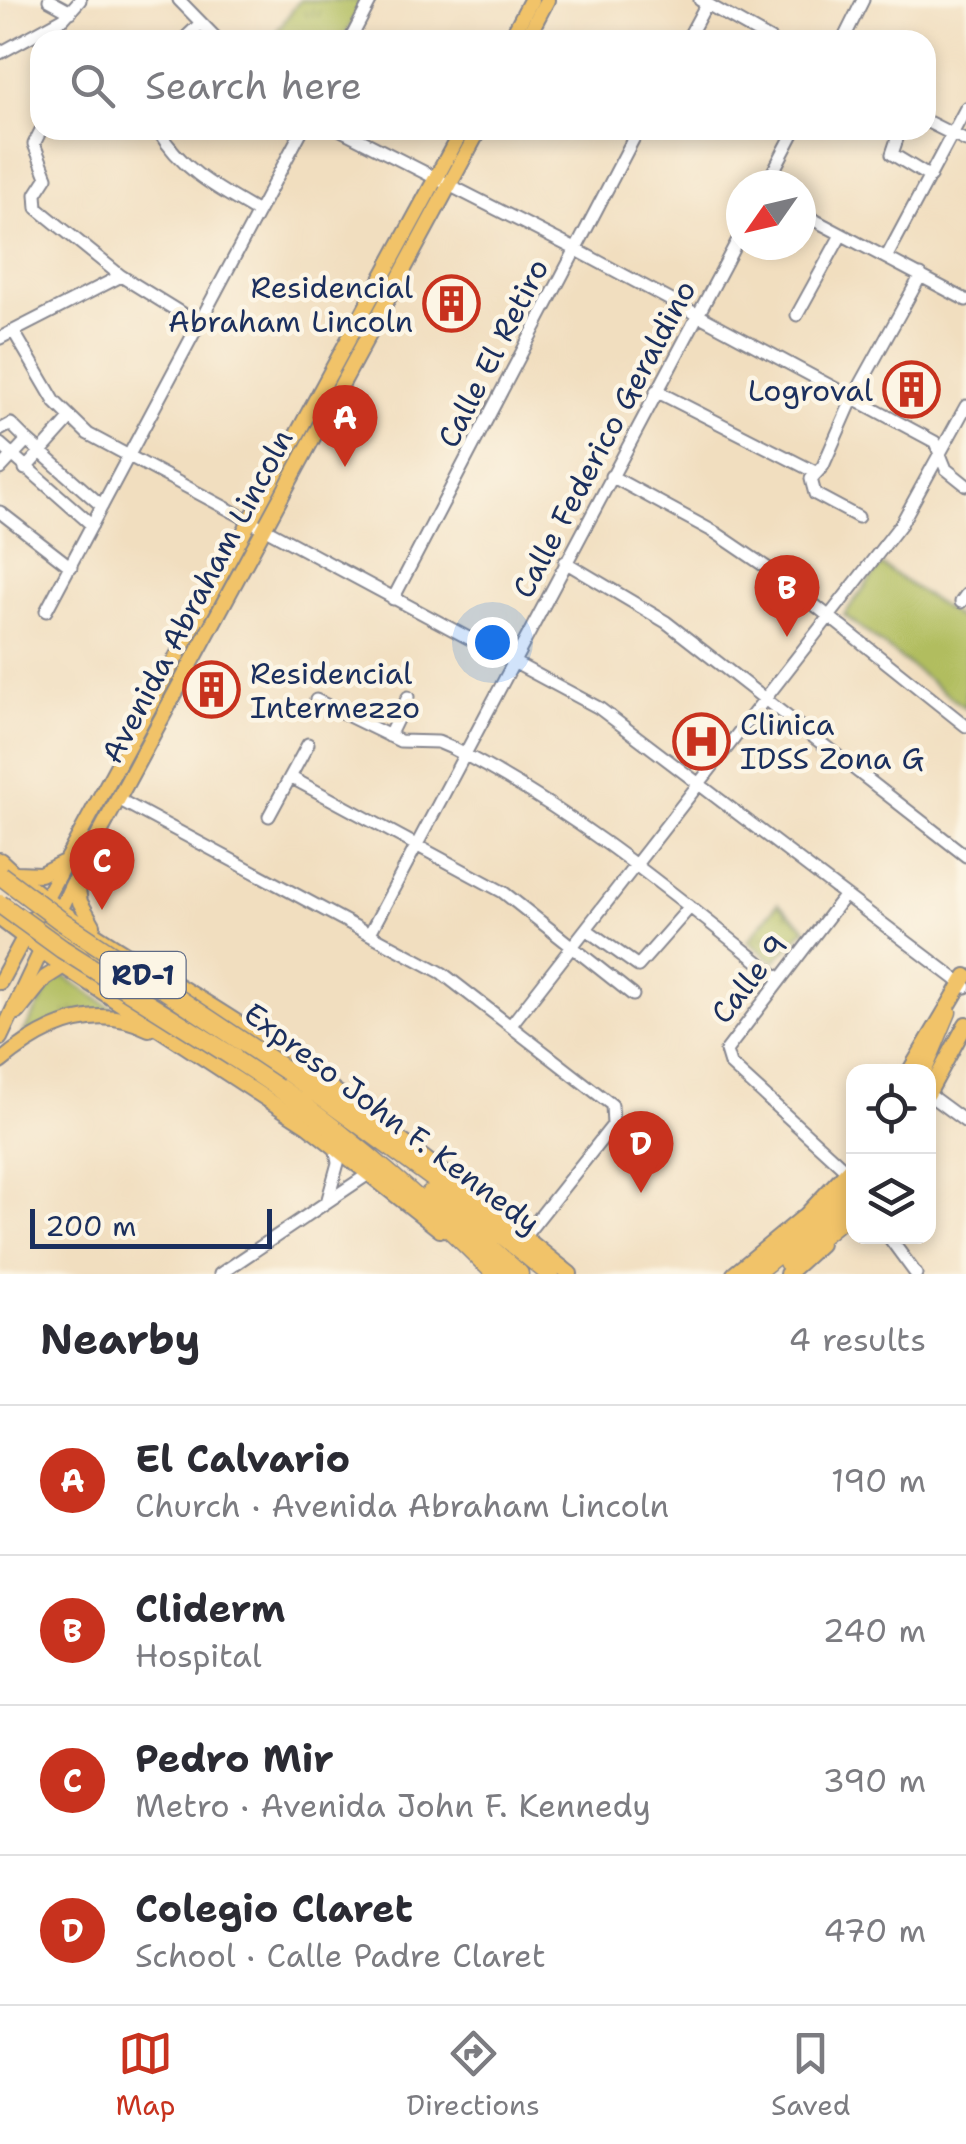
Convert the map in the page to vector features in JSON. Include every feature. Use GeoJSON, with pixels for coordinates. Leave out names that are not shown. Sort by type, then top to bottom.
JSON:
{"type":"FeatureCollection","features":[{"type":"Feature","properties":{"kind":"highway","name":"Expreso John F. Kennedy"},"geometry":{"type":"LineString","coordinates":[[6,873],[60,920],[288,1072],[525,1244],[550,1274]]}},
{"type":"Feature","properties":{"kind":"highway","name":"Expreso John F. Kennedy"},"geometry":{"type":"LineString","coordinates":[[0,904],[294,1096],[496,1274]]}},
{"type":"Feature","properties":{"kind":"highway"},"geometry":{"type":"LineString","coordinates":[[925,1064],[947,1012]]}},
{"type":"Feature","properties":{"kind":"highway"},"geometry":{"type":"LineString","coordinates":[[370,1165],[436,1198],[519,1274]]}},
{"type":"Feature","properties":{"kind":"highway"},"geometry":{"type":"LineString","coordinates":[[753,1274],[809,1228],[846,1180]]}},
{"type":"Feature","properties":{"kind":"highway"},"geometry":{"type":"LineString","coordinates":[[771,1274],[846,1213]]}},
{"type":"Feature","properties":{"kind":"highway"},"geometry":{"type":"LineString","coordinates":[[500,1218],[525,1244]]}},
{"type":"Feature","properties":{"kind":"main road"},"geometry":{"type":"LineString","coordinates":[[515,30],[531,0]]}},
{"type":"Feature","properties":{"kind":"main road"},"geometry":{"type":"LineString","coordinates":[[531,30],[547,0]]}},
{"type":"Feature","properties":{"kind":"main road","name":"Avenida Abraham Lincoln"},"geometry":{"type":"LineString","coordinates":[[443,182],[458,140]]}},
{"type":"Feature","properties":{"kind":"main road","name":"Avenida Abraham Lincoln"},"geometry":{"type":"LineString","coordinates":[[2,1033],[76,877],[257,526],[443,182],[472,140]]}},
{"type":"Feature","properties":{"kind":"main road","name":"Avenida Abraham Lincoln"},"geometry":{"type":"LineString","coordinates":[[0,982],[42,898],[257,526]]}},
{"type":"Feature","properties":{"kind":"main road","name":"RD-1"},"geometry":{"type":"LineString","coordinates":[[0,860],[6,873],[42,898],[282,1053],[500,1218]]}},
{"type":"Feature","properties":{"kind":"main road"},"geometry":{"type":"LineString","coordinates":[[6,873],[32,876],[63,863]]}},
{"type":"Feature","properties":{"kind":"main road"},"geometry":{"type":"LineString","coordinates":[[76,877],[84,912],[112,942]]}},
{"type":"Feature","properties":{"kind":"main road"},"geometry":{"type":"LineString","coordinates":[[33,918],[240,1050],[294,1096]]}},
{"type":"Feature","properties":{"kind":"main road","name":"RD-1"},"geometry":{"type":"LineString","coordinates":[[0,920],[61,965],[370,1165]]}},
{"type":"Feature","properties":{"kind":"main road"},"geometry":{"type":"LineString","coordinates":[[2,1033],[45,978],[61,965],[81,960],[105,964]]}},
{"type":"Feature","properties":{"kind":"main road"},"geometry":{"type":"LineString","coordinates":[[914,1064],[965,982]]}},
{"type":"Feature","properties":{"kind":"main road"},"geometry":{"type":"LineString","coordinates":[[0,1062],[58,1024],[112,1015],[176,1043],[245,1084]]}},
{"type":"Feature","properties":{"kind":"main road"},"geometry":{"type":"LineString","coordinates":[[936,1079],[966,1024]]}},
{"type":"Feature","properties":{"kind":"main road"},"geometry":{"type":"LineString","coordinates":[[734,1274],[846,1178]]}},
{"type":"Feature","properties":{"kind":"main road"},"geometry":{"type":"LineString","coordinates":[[787,1274],[846,1214]]}},
{"type":"Feature","properties":{"kind":"main road","name":"RD-1"},"geometry":{"type":"LineString","coordinates":[[525,1244],[570,1274]]}},
{"type":"Feature","properties":{"kind":"street"},"geometry":{"type":"LineString","coordinates":[[49,0],[71,12]]}},
{"type":"Feature","properties":{"kind":"street"},"geometry":{"type":"LineString","coordinates":[[40,30],[71,12],[80,0]]}},
{"type":"Feature","properties":{"kind":"street"},"geometry":{"type":"LineString","coordinates":[[179,0],[209,30]]}},
{"type":"Feature","properties":{"kind":"street"},"geometry":{"type":"LineString","coordinates":[[355,30],[371,0]]}},
{"type":"Feature","properties":{"kind":"street"},"geometry":{"type":"LineString","coordinates":[[848,30],[863,0]]}},
{"type":"Feature","properties":{"kind":"street"},"geometry":{"type":"LineString","coordinates":[[691,30],[704,2],[754,30]]}},
{"type":"Feature","properties":{"kind":"street"},"geometry":{"type":"LineString","coordinates":[[193,30],[201,22]]}},
{"type":"Feature","properties":{"kind":"street"},"geometry":{"type":"LineString","coordinates":[[0,53],[30,36]]}},
{"type":"Feature","properties":{"kind":"street"},"geometry":{"type":"LineString","coordinates":[[886,258],[966,108]]}},
{"type":"Feature","properties":{"kind":"street"},"geometry":{"type":"LineString","coordinates":[[936,125],[966,141]]}},
{"type":"Feature","properties":{"kind":"street"},"geometry":{"type":"LineString","coordinates":[[36,140],[34,144],[47,177],[36,194],[37,208],[121,276],[196,323]]}},
{"type":"Feature","properties":{"kind":"street"},"geometry":{"type":"LineString","coordinates":[[166,140],[180,159],[208,183],[258,212]]}},
{"type":"Feature","properties":{"kind":"street"},"geometry":{"type":"LineString","coordinates":[[46,610],[297,140]]}},
{"type":"Feature","properties":{"kind":"street"},"geometry":{"type":"LineString","coordinates":[[360,140],[575,249],[935,442],[946,469],[966,484]]}},
{"type":"Feature","properties":{"kind":"street","name":"Calle El Retiro"},"geometry":{"type":"LineString","coordinates":[[393,599],[633,140]]}},
{"type":"Feature","properties":{"kind":"street"},"geometry":{"type":"LineString","coordinates":[[774,170],[791,140]]}},
{"type":"Feature","properties":{"kind":"street"},"geometry":{"type":"LineString","coordinates":[[897,140],[892,154],[930,177]]}},
{"type":"Feature","properties":{"kind":"street"},"geometry":{"type":"LineString","coordinates":[[816,222],[966,300]]}},
{"type":"Feature","properties":{"kind":"street"},"geometry":{"type":"LineString","coordinates":[[797,315],[841,235]]}},
{"type":"Feature","properties":{"kind":"street","name":"Calle Federico Geraldino"},"geometry":{"type":"LineString","coordinates":[[370,933],[728,260]]}},
{"type":"Feature","properties":{"kind":"street"},"geometry":{"type":"LineString","coordinates":[[0,338],[121,276]]}},
{"type":"Feature","properties":{"kind":"street"},"geometry":{"type":"LineString","coordinates":[[858,517],[812,490],[815,472],[823,466],[852,400],[921,276]]}},
{"type":"Feature","properties":{"kind":"street"},"geometry":{"type":"LineString","coordinates":[[14,332],[42,383],[70,419],[128,457],[599,708],[845,896],[965,982]]}},
{"type":"Feature","properties":{"kind":"street"},"geometry":{"type":"LineString","coordinates":[[656,391],[815,472]]}},
{"type":"Feature","properties":{"kind":"street"},"geometry":{"type":"LineString","coordinates":[[512,1025],[901,524],[966,406]]}},
{"type":"Feature","properties":{"kind":"street"},"geometry":{"type":"LineString","coordinates":[[25,469],[70,419]]}},
{"type":"Feature","properties":{"kind":"street"},"geometry":{"type":"LineString","coordinates":[[0,430],[11,424],[102,506]]}},
{"type":"Feature","properties":{"kind":"street"},"geometry":{"type":"LineString","coordinates":[[0,469],[27,440]]}},
{"type":"Feature","properties":{"kind":"street"},"geometry":{"type":"LineString","coordinates":[[0,444],[92,525]]}},
{"type":"Feature","properties":{"kind":"street"},"geometry":{"type":"LineString","coordinates":[[612,476],[716,533],[772,570],[966,726]]}},
{"type":"Feature","properties":{"kind":"street"},"geometry":{"type":"LineString","coordinates":[[0,512],[71,568]]}},
{"type":"Feature","properties":{"kind":"street"},"geometry":{"type":"LineString","coordinates":[[565,562],[666,622],[966,856]]}},
{"type":"Feature","properties":{"kind":"street"},"geometry":{"type":"LineString","coordinates":[[389,736],[408,697]]}},
{"type":"Feature","properties":{"kind":"street"},"geometry":{"type":"LineString","coordinates":[[316,700],[389,736],[438,742],[543,796],[780,978]]}},
{"type":"Feature","properties":{"kind":"street"},"geometry":{"type":"LineString","coordinates":[[270,816],[308,744]]}},
{"type":"Feature","properties":{"kind":"street"},"geometry":{"type":"LineString","coordinates":[[290,777],[503,892],[572,950],[633,994]]}},
{"type":"Feature","properties":{"kind":"street"},"geometry":{"type":"LineString","coordinates":[[118,799],[442,973],[512,1025],[615,1112],[613,1125],[525,1244]]}},
{"type":"Feature","properties":{"kind":"street","name":"Calle 9"},"geometry":{"type":"LineString","coordinates":[[845,896],[730,1043],[726,1058],[846,1167]]}},
{"type":"Feature","properties":{"kind":"street"},"geometry":{"type":"LineString","coordinates":[[588,930],[638,966],[690,907]]}},
{"type":"Feature","properties":{"kind":"street"},"geometry":{"type":"LineString","coordinates":[[936,1100],[966,1122]]}},
{"type":"Feature","properties":{"kind":"street"},"geometry":{"type":"LineString","coordinates":[[327,1202],[338,1163],[335,1145]]}},
{"type":"Feature","properties":{"kind":"street"},"geometry":{"type":"LineString","coordinates":[[220,1274],[327,1202],[370,1165]]}},
{"type":"Feature","properties":{"kind":"street"},"geometry":{"type":"LineString","coordinates":[[894,1244],[916,1274]]}},
{"type":"Feature","properties":{"kind":"green space"},"geometry":{"type":"Polygon","coordinates":[[[300,0],[364,0],[348,30],[278,30],[300,0]]]}},
{"type":"Feature","properties":{"kind":"green space"},"geometry":{"type":"Polygon","coordinates":[[[881,565],[966,623],[966,709],[844,615],[881,565]]]}},
{"type":"Feature","properties":{"kind":"green space"},"geometry":{"type":"Polygon","coordinates":[[[778,903],[806,928],[774,962],[748,941],[778,903]]]}},
{"type":"Feature","properties":{"kind":"green space"},"geometry":{"type":"Polygon","coordinates":[[[58,972],[116,1011],[36,1030],[20,1039],[58,972]]]}},
{"type":"Feature","properties":{"kind":"place","name":"Residencial Abraham Lincoln"},"geometry":{"type":"Point","coordinates":[452,304]}},
{"type":"Feature","properties":{"kind":"place","name":"Logroval"},"geometry":{"type":"Point","coordinates":[912,390]}},
{"type":"Feature","properties":{"kind":"place","name":"El Calvario"},"geometry":{"type":"Point","coordinates":[345,467]}},
{"type":"Feature","properties":{"kind":"place","name":"Cliderm"},"geometry":{"type":"Point","coordinates":[787,637]}},
{"type":"Feature","properties":{"kind":"place","name":"Residencial Intermezzo"},"geometry":{"type":"Point","coordinates":[211,690]}},
{"type":"Feature","properties":{"kind":"place","name":"Clinica IDSS Zona G"},"geometry":{"type":"Point","coordinates":[701,741]}},
{"type":"Feature","properties":{"kind":"place","name":"Pedro Mir"},"geometry":{"type":"Point","coordinates":[102,910]}},
{"type":"Feature","properties":{"kind":"place","name":"Colegio Claret"},"geometry":{"type":"Point","coordinates":[641,1193]}}]}
